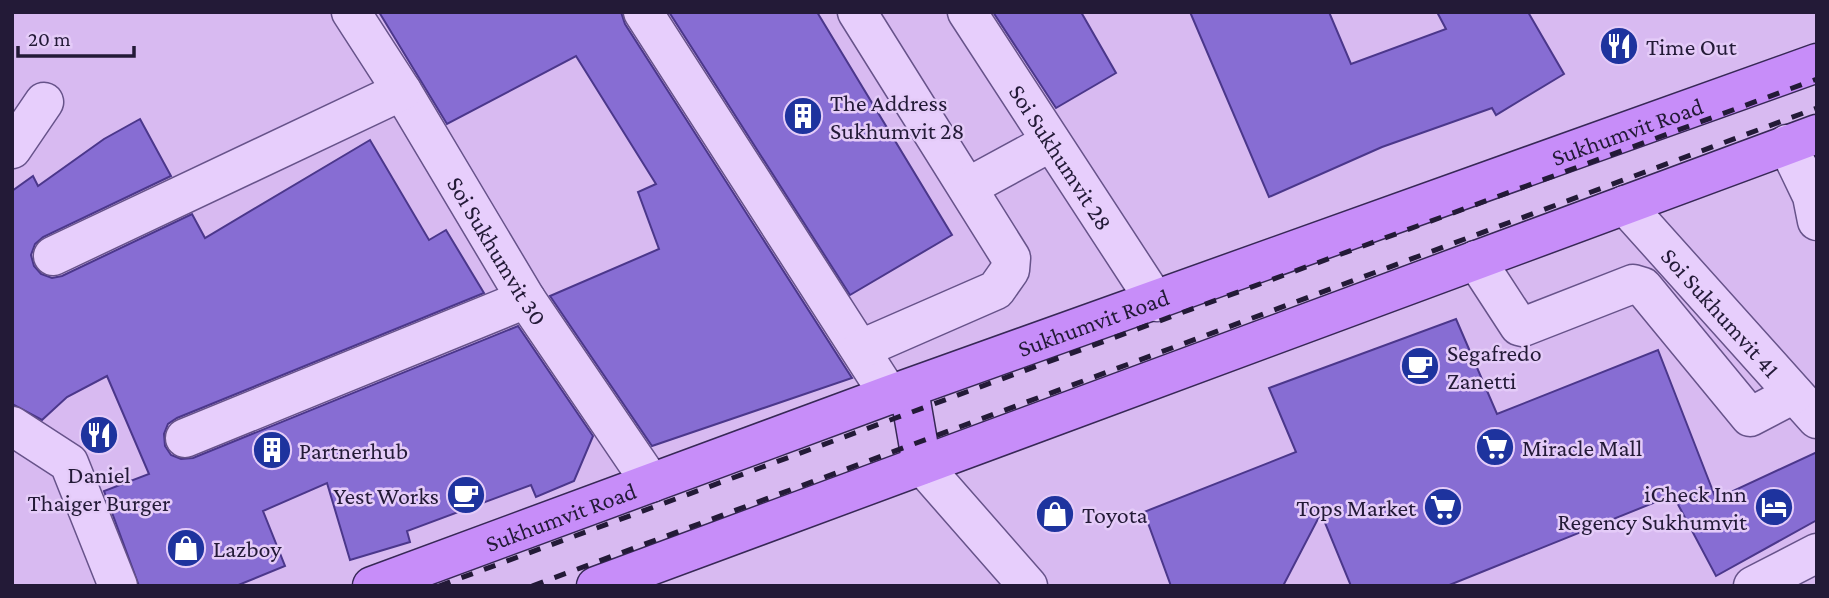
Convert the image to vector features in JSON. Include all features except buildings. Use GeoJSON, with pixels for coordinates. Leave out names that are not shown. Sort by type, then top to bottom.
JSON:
{"type":"FeatureCollection","features":[{"type":"Feature","properties":{"kind":"main road","name":"Sukhumvit Road"},"geometry":{"type":"LineString","coordinates":[[372,586],[899,392],[1817,63]]}},
{"type":"Feature","properties":{"kind":"main road"},"geometry":{"type":"LineString","coordinates":[[596,586],[1802,139]]}},
{"type":"Feature","properties":{"kind":"main road"},"geometry":{"type":"LineString","coordinates":[[899,392],[922,465]]}},
{"type":"Feature","properties":{"kind":"street","name":"Soi Sukhumvit 30"},"geometry":{"type":"LineString","coordinates":[[351,12],[402,91],[526,299],[651,483]]}},
{"type":"Feature","properties":{"kind":"street"},"geometry":{"type":"LineString","coordinates":[[643,12],[861,349],[899,392]]}},
{"type":"Feature","properties":{"kind":"street"},"geometry":{"type":"LineString","coordinates":[[857,12],[1011,258],[1005,281],[996,290],[861,349]]}},
{"type":"Feature","properties":{"kind":"street","name":"Soi Sukhumvit 28"},"geometry":{"type":"LineString","coordinates":[[967,12],[1156,302]]}},
{"type":"Feature","properties":{"kind":"street"},"geometry":{"type":"LineString","coordinates":[[53,256],[402,91]]}},
{"type":"Feature","properties":{"kind":"street"},"geometry":{"type":"LineString","coordinates":[[12,149],[44,102]]}},
{"type":"Feature","properties":{"kind":"street"},"geometry":{"type":"LineString","coordinates":[[1802,139],[1817,222]]}},
{"type":"Feature","properties":{"kind":"street"},"geometry":{"type":"LineString","coordinates":[[968,187],[1051,142]]}},
{"type":"Feature","properties":{"kind":"street","name":"Soi Sukhumvit 41"},"geometry":{"type":"LineString","coordinates":[[1625,205],[1805,406]]}},
{"type":"Feature","properties":{"kind":"street"},"geometry":{"type":"LineString","coordinates":[[1476,260],[1519,326],[1523,327],[1633,285],[1643,287],[1750,416],[1805,406]]}},
{"type":"Feature","properties":{"kind":"street"},"geometry":{"type":"LineString","coordinates":[[185,438],[526,299]]}},
{"type":"Feature","properties":{"kind":"street"},"geometry":{"type":"LineString","coordinates":[[12,426],[69,463],[118,586]]}},
{"type":"Feature","properties":{"kind":"street"},"geometry":{"type":"LineString","coordinates":[[922,465],[1028,586]]}},
{"type":"Feature","properties":{"kind":"street"},"geometry":{"type":"LineString","coordinates":[[1753,586],[1817,553]]}},
{"type":"Feature","properties":{"kind":"railway"},"geometry":{"type":"LineString","coordinates":[[439,586],[1817,79]]}},
{"type":"Feature","properties":{"kind":"railway"},"geometry":{"type":"LineString","coordinates":[[532,586],[1817,108]]}},
{"type":"Feature","properties":{"kind":"place","name":"Time Out"},"geometry":{"type":"Point","coordinates":[1619,46]}},
{"type":"Feature","properties":{"kind":"place","name":"The Address Sukhumvit 28"},"geometry":{"type":"Point","coordinates":[803,116]}},
{"type":"Feature","properties":{"kind":"place","name":"Segafredo Zanetti"},"geometry":{"type":"Point","coordinates":[1420,366]}},
{"type":"Feature","properties":{"kind":"place","name":"Daniel Thaiger Burger"},"geometry":{"type":"Point","coordinates":[99,435]}},
{"type":"Feature","properties":{"kind":"place","name":"Miracle Mall"},"geometry":{"type":"Point","coordinates":[1495,447]}},
{"type":"Feature","properties":{"kind":"place","name":"Partnerhub"},"geometry":{"type":"Point","coordinates":[272,450]}},
{"type":"Feature","properties":{"kind":"place","name":"Yest Works"},"geometry":{"type":"Point","coordinates":[466,495]}},
{"type":"Feature","properties":{"kind":"place","name":"Tops Market"},"geometry":{"type":"Point","coordinates":[1443,507]}},
{"type":"Feature","properties":{"kind":"place","name":"iCheck Inn Regency Sukhumvit"},"geometry":{"type":"Point","coordinates":[1774,507]}},
{"type":"Feature","properties":{"kind":"place","name":"Toyota"},"geometry":{"type":"Point","coordinates":[1055,514]}},
{"type":"Feature","properties":{"kind":"place","name":"Lazboy"},"geometry":{"type":"Point","coordinates":[186,548]}}]}
